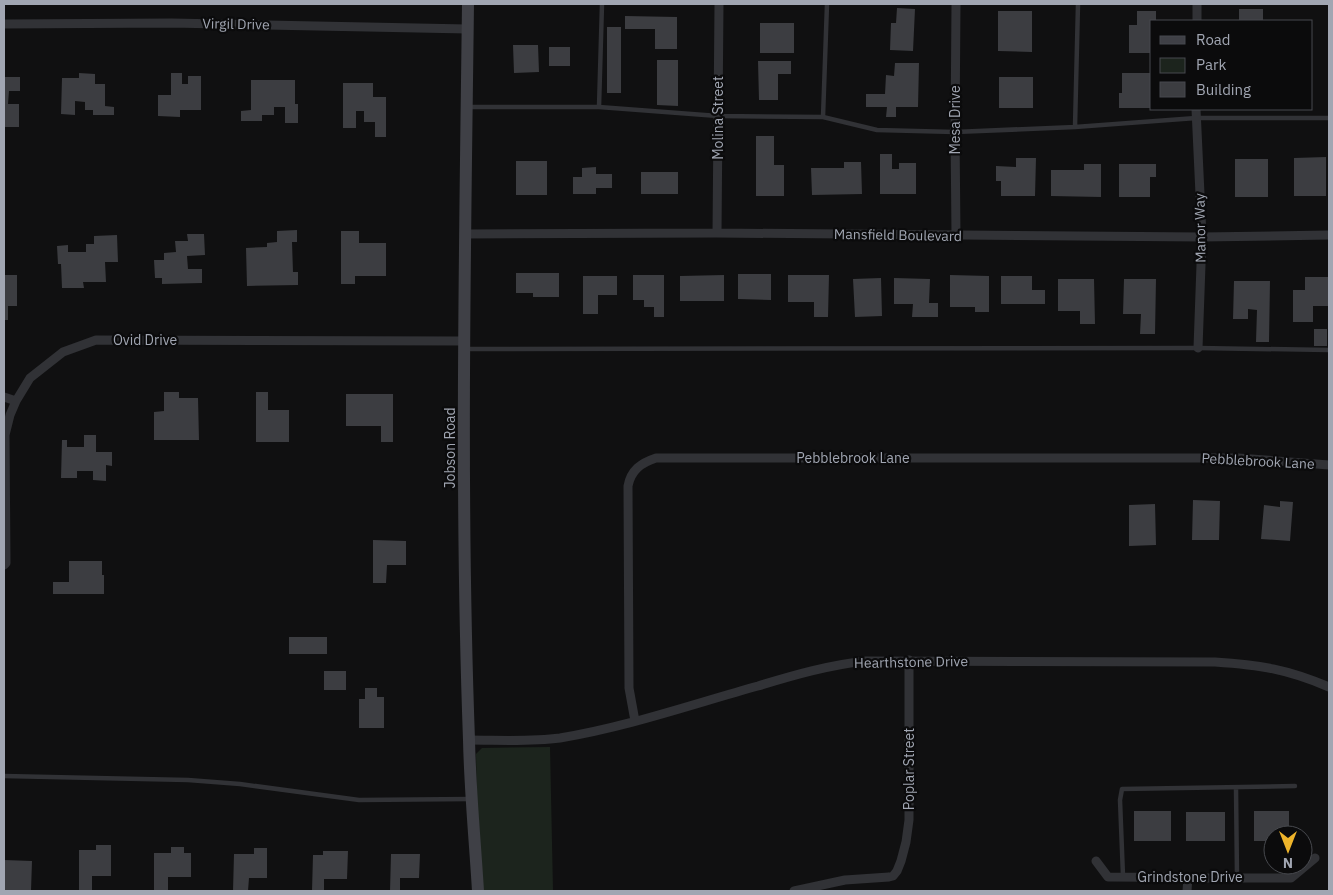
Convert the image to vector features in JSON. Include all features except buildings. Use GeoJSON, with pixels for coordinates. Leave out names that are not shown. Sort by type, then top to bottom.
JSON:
{"type":"FeatureCollection","features":[{"type":"Feature","properties":{"kind":"street","name":"Jobson Road"},"geometry":{"type":"LineString","coordinates":[[468,4],[465,345],[469,740],[478,891]]}},
{"type":"Feature","properties":{"kind":"street","name":"Molina Street"},"geometry":{"type":"LineString","coordinates":[[717,233],[719,4]]}},
{"type":"Feature","properties":{"kind":"street","name":"Mesa Drive"},"geometry":{"type":"LineString","coordinates":[[956,4],[956,236]]}},
{"type":"Feature","properties":{"kind":"street"},"geometry":{"type":"LineString","coordinates":[[1197,4],[1197,20]]}},
{"type":"Feature","properties":{"kind":"street","name":"Virgil Drive"},"geometry":{"type":"LineString","coordinates":[[4,24],[172,23],[468,29]]}},
{"type":"Feature","properties":{"kind":"street","name":"Manor Way"},"geometry":{"type":"LineString","coordinates":[[1196,113],[1202,237],[1198,348]]}},
{"type":"Feature","properties":{"kind":"street","name":"Mansfield Boulevard"},"geometry":{"type":"LineString","coordinates":[[466,234],[717,233],[1202,237],[1329,235]]}},
{"type":"Feature","properties":{"kind":"street","name":"Ovid Drive"},"geometry":{"type":"LineString","coordinates":[[4,565],[6,563],[5,435],[10,415],[30,378],[63,352],[96,340],[465,345]]}},
{"type":"Feature","properties":{"kind":"street"},"geometry":{"type":"LineString","coordinates":[[4,397],[16,401]]}},
{"type":"Feature","properties":{"kind":"street","name":"Pebblebrook Lane"},"geometry":{"type":"LineString","coordinates":[[635,721],[629,688],[628,486],[630,476],[644,462],[656,458],[1238,458],[1329,465]]}},
{"type":"Feature","properties":{"kind":"street","name":"Poplar Street"},"geometry":{"type":"LineString","coordinates":[[794,891],[845,880],[889,878],[897,871],[909,820],[909,660]]}},
{"type":"Feature","properties":{"kind":"street","name":"Hearthstone Drive"},"geometry":{"type":"LineString","coordinates":[[469,740],[558,738],[635,721],[809,671],[840,664],[866,661],[1215,662],[1275,668],[1329,687]]}},
{"type":"Feature","properties":{"kind":"street","name":"Grindstone Drive"},"geometry":{"type":"LineString","coordinates":[[1096,861],[1108,877],[1291,878],[1315,858]]}},
{"type":"Feature","properties":{"kind":"street"},"geometry":{"type":"LineString","coordinates":[[1187,891],[1188,878]]}},
{"type":"Feature","properties":{"kind":"lane"},"geometry":{"type":"LineString","coordinates":[[599,107],[602,4]]}},
{"type":"Feature","properties":{"kind":"lane"},"geometry":{"type":"LineString","coordinates":[[823,117],[827,4]]}},
{"type":"Feature","properties":{"kind":"lane"},"geometry":{"type":"LineString","coordinates":[[1076,127],[1078,4]]}},
{"type":"Feature","properties":{"kind":"lane"},"geometry":{"type":"LineString","coordinates":[[467,107],[599,107],[718,116],[823,117],[877,130],[955,132],[1076,127],[1196,113],[1329,118]]}},
{"type":"Feature","properties":{"kind":"lane"},"geometry":{"type":"LineString","coordinates":[[465,345],[1329,350]]}},
{"type":"Feature","properties":{"kind":"lane"},"geometry":{"type":"LineString","coordinates":[[4,776],[188,780],[240,784],[359,800],[472,799]]}},
{"type":"Feature","properties":{"kind":"lane"},"geometry":{"type":"LineString","coordinates":[[1123,877],[1120,800],[1122,789],[1296,786]]}},
{"type":"Feature","properties":{"kind":"lane"},"geometry":{"type":"LineString","coordinates":[[1236,788],[1237,878]]}},
{"type":"Feature","properties":{"kind":"green space"},"geometry":{"type":"Polygon","coordinates":[[[550,747],[553,891],[479,891],[476,754],[482,748],[550,747]]]}}]}
